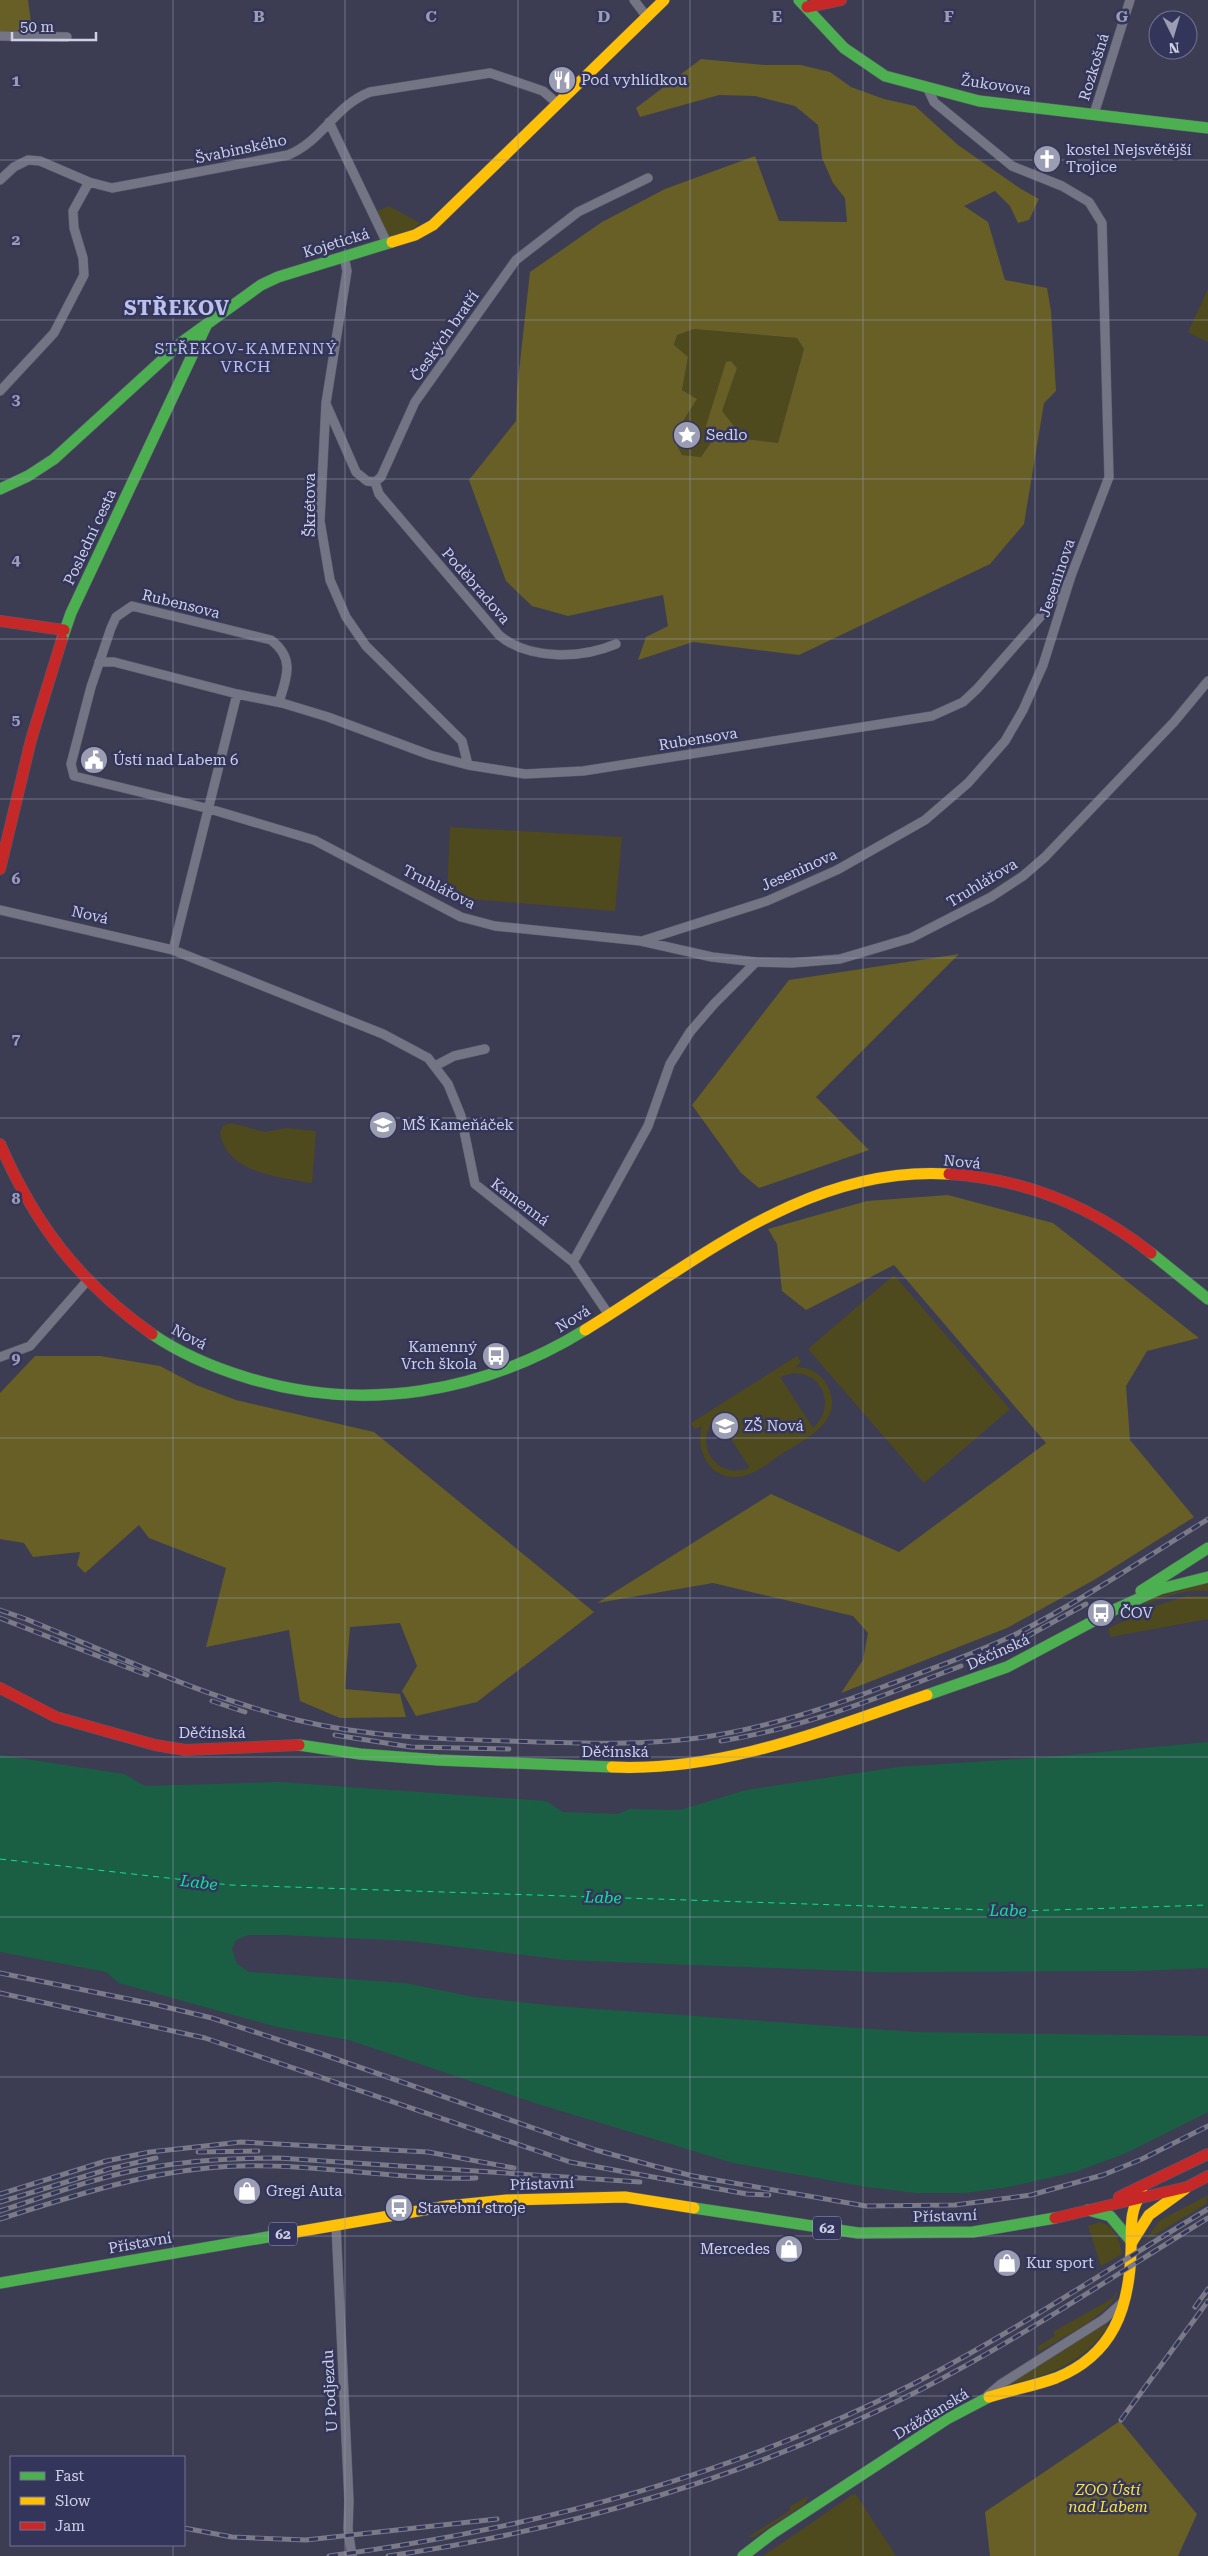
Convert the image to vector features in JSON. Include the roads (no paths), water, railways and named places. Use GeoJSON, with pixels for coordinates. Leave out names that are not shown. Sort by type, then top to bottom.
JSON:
{"type":"FeatureCollection","features":[{"type":"Feature","properties":{"kind":"street"},"geometry":{"type":"LineString","coordinates":[[634,0],[647,17]]}},
{"type":"Feature","properties":{"kind":"street","name":"Kojetická"},"geometry":{"type":"LineString","coordinates":[[0,489],[28,476],[54,459],[182,342],[261,285],[415,234],[433,225],[664,0]]}},
{"type":"Feature","properties":{"kind":"street"},"geometry":{"type":"LineString","coordinates":[[803,3],[841,0]]}},
{"type":"Feature","properties":{"kind":"street","name":"Rozkošná"},"geometry":{"type":"LineString","coordinates":[[1094,114],[1130,0]]}},
{"type":"Feature","properties":{"kind":"street","name":"Žukovova"},"geometry":{"type":"LineString","coordinates":[[803,3],[844,48],[885,76],[979,101],[1208,128]]}},
{"type":"Feature","properties":{"kind":"street"},"geometry":{"type":"LineString","coordinates":[[0,36],[67,37]]}},
{"type":"Feature","properties":{"kind":"street","name":"Švabinského"},"geometry":{"type":"LineString","coordinates":[[0,180],[14,167],[28,160],[40,161],[88,182],[112,188],[288,154],[309,144],[354,98],[370,92],[490,73],[543,91],[558,104]]}},
{"type":"Feature","properties":{"kind":"street","name":"Jeseninova"},"geometry":{"type":"LineString","coordinates":[[641,941],[766,900],[837,870],[924,820],[968,783],[1005,741],[1023,710],[1043,665],[1071,576],[1109,477],[1102,223],[1089,202],[1062,186],[1012,166],[934,102],[927,87]]}},
{"type":"Feature","properties":{"kind":"street"},"geometry":{"type":"LineString","coordinates":[[329,122],[387,243]]}},
{"type":"Feature","properties":{"kind":"street","name":"Českých bratří"},"geometry":{"type":"LineString","coordinates":[[375,482],[381,477],[415,402],[516,260],[578,212],[648,178]]}},
{"type":"Feature","properties":{"kind":"street"},"geometry":{"type":"LineString","coordinates":[[0,391],[54,333],[84,275],[83,258],[74,228],[73,211],[88,182]]}},
{"type":"Feature","properties":{"kind":"street","name":"Škrétova"},"geometry":{"type":"LineString","coordinates":[[344,256],[347,271],[326,403],[320,521],[330,580],[346,617],[366,646],[462,741],[468,765]]}},
{"type":"Feature","properties":{"kind":"street","name":"Poslední cesta"},"geometry":{"type":"LineString","coordinates":[[0,869],[23,772],[64,630],[208,323]]}},
{"type":"Feature","properties":{"kind":"street"},"geometry":{"type":"LineString","coordinates":[[326,403],[356,472],[366,481],[375,482]]}},
{"type":"Feature","properties":{"kind":"street","name":"Poděbradova"},"geometry":{"type":"LineString","coordinates":[[375,482],[379,494],[499,635],[509,644],[523,650],[542,654],[600,651],[616,644]]}},
{"type":"Feature","properties":{"kind":"street","name":"Rubensova"},"geometry":{"type":"LineString","coordinates":[[279,702],[288,665],[283,649],[271,640],[132,606],[116,618],[99,662],[114,662],[237,694],[279,702],[328,717],[430,755],[468,765],[525,774],[583,772],[932,716],[963,702],[976,689],[1040,616],[1071,576]]}},
{"type":"Feature","properties":{"kind":"street"},"geometry":{"type":"LineString","coordinates":[[0,621],[64,630]]}},
{"type":"Feature","properties":{"kind":"street","name":"Truhlářova"},"geometry":{"type":"LineString","coordinates":[[99,662],[71,764],[74,776],[210,809],[314,840],[461,917],[495,926],[641,941],[712,957],[756,962],[792,963],[840,959],[879,949],[910,938],[991,897],[1024,876],[1045,857],[1174,722],[1208,681]]}},
{"type":"Feature","properties":{"kind":"street"},"geometry":{"type":"LineString","coordinates":[[173,950],[210,809],[237,694]]}},
{"type":"Feature","properties":{"kind":"street","name":"Nová"},"geometry":{"type":"LineString","coordinates":[[0,910],[173,950]]}},
{"type":"Feature","properties":{"kind":"street","name":"Kamenná"},"geometry":{"type":"LineString","coordinates":[[173,950],[383,1034],[428,1058],[448,1084],[460,1116],[475,1184],[492,1200],[550,1242],[573,1262],[609,1314]]}},
{"type":"Feature","properties":{"kind":"street"},"geometry":{"type":"LineString","coordinates":[[573,1262],[648,1126],[670,1064],[690,1032],[714,1004],[756,962]]}},
{"type":"Feature","properties":{"kind":"street"},"geometry":{"type":"LineString","coordinates":[[436,1066],[454,1056],[485,1049]]}},
{"type":"Feature","properties":{"kind":"street","name":"Nová"},"geometry":{"type":"LineString","coordinates":[[0,1144],[15,1179],[36,1216],[63,1255],[87,1281],[144,1328],[206,1363],[257,1383],[333,1396],[380,1397],[410,1394],[474,1382],[538,1357],[764,1216],[807,1197],[854,1182],[899,1176],[944,1174],[1018,1184],[1082,1208],[1134,1240],[1208,1299]]}},
{"type":"Feature","properties":{"kind":"street"},"geometry":{"type":"LineString","coordinates":[[0,1357],[30,1346],[87,1281]]}},
{"type":"Feature","properties":{"kind":"street"},"geometry":{"type":"LineString","coordinates":[[1116,1609],[1207,1549]]}},
{"type":"Feature","properties":{"kind":"street","name":"Děčínská"},"geometry":{"type":"LineString","coordinates":[[0,1688],[56,1717],[155,1745],[184,1750],[300,1745],[360,1754],[438,1760],[615,1768],[677,1765],[734,1757],[802,1737],[964,1683],[1007,1667],[1116,1609],[1160,1590],[1208,1577]]}},
{"type":"Feature","properties":{"kind":"street","name":"Přístavní"},"geometry":{"type":"LineString","coordinates":[[1088,2210],[1151,2183],[1208,2154]]}},
{"type":"Feature","properties":{"kind":"street","name":"Přístavní"},"geometry":{"type":"LineString","coordinates":[[0,2282],[447,2206],[507,2200],[566,2197],[626,2197],[858,2233],[973,2232],[1042,2221],[1135,2200],[1187,2187],[1208,2176]]}},
{"type":"Feature","properties":{"kind":"street"},"geometry":{"type":"LineString","coordinates":[[1135,2200],[1151,2183]]}},
{"type":"Feature","properties":{"kind":"street"},"geometry":{"type":"LineString","coordinates":[[1088,2210],[1110,2216],[1132,2242],[1148,2215],[1187,2187]]}},
{"type":"Feature","properties":{"kind":"street","name":"Drážďanská"},"geometry":{"type":"LineString","coordinates":[[743,2556],[849,2483],[969,2406],[1054,2379],[1084,2363],[1099,2350],[1112,2334],[1127,2298],[1132,2242],[1131,2213],[1135,2200]]}},
{"type":"Feature","properties":{"kind":"street","name":"U Podjezdu"},"geometry":{"type":"LineString","coordinates":[[336,2226],[349,2500],[348,2529],[352,2556]]}},
{"type":"Feature","properties":{"kind":"street"},"geometry":{"type":"LineString","coordinates":[[983,2400],[1001,2384],[1104,2319],[1127,2298]]}},
{"type":"Feature","properties":{"kind":"water","name":"Labe"},"geometry":{"type":"Polygon","coordinates":[[[1208,1742],[1208,1968],[1136,1971],[876,1972],[565,1960],[411,1941],[282,1935],[248,1935],[236,1940],[232,1949],[237,1964],[249,1972],[405,1983],[474,1997],[555,2006],[915,2032],[1208,2036],[1208,2112],[1124,2154],[1075,2172],[1008,2187],[965,2193],[916,2193],[867,2187],[733,2163],[538,2104],[349,2040],[277,2027],[119,1983],[106,1972],[0,1952],[0,1755],[124,1774],[145,1786],[279,1782],[546,1801],[563,1812],[617,1814],[630,1809],[680,1810],[746,1790],[898,1767],[1048,1757],[1208,1742]]]}},
{"type":"Feature","properties":{"kind":"railway"},"geometry":{"type":"LineString","coordinates":[[0,1610],[228,1700],[262,1711],[323,1726],[376,1734],[456,1739],[604,1743],[674,1741],[770,1724],[817,1710],[982,1649],[1014,1635],[1064,1608],[1208,1519]]}},
{"type":"Feature","properties":{"kind":"railway"},"geometry":{"type":"LineString","coordinates":[[977,1659],[1015,1643],[1086,1604]]}},
{"type":"Feature","properties":{"kind":"railway"},"geometry":{"type":"LineString","coordinates":[[0,1618],[147,1675]]}},
{"type":"Feature","properties":{"kind":"railway"},"geometry":{"type":"LineString","coordinates":[[721,1741],[782,1728],[843,1710],[961,1666]]}},
{"type":"Feature","properties":{"kind":"railway"},"geometry":{"type":"LineString","coordinates":[[212,1701],[245,1712]]}},
{"type":"Feature","properties":{"kind":"railway"},"geometry":{"type":"LineString","coordinates":[[335,1735],[411,1747],[509,1749]]}},
{"type":"Feature","properties":{"kind":"railway"},"geometry":{"type":"LineString","coordinates":[[0,1973],[212,2018],[319,2053],[596,2150],[654,2166],[693,2176],[866,2206],[955,2205],[1031,2195],[1103,2175],[1142,2159],[1208,2126]]}},
{"type":"Feature","properties":{"kind":"railway"},"geometry":{"type":"LineString","coordinates":[[0,1993],[205,2038],[570,2162],[747,2194],[769,2195]]}},
{"type":"Feature","properties":{"kind":"railway"},"geometry":{"type":"LineString","coordinates":[[0,2194],[106,2161],[150,2152],[241,2142],[428,2152],[514,2168]]}},
{"type":"Feature","properties":{"kind":"railway"},"geometry":{"type":"LineString","coordinates":[[198,2152],[258,2151]]}},
{"type":"Feature","properties":{"kind":"railway"},"geometry":{"type":"LineString","coordinates":[[0,2202],[109,2169],[156,2158]]}},
{"type":"Feature","properties":{"kind":"railway"},"geometry":{"type":"LineString","coordinates":[[0,2211],[115,2175],[154,2167],[232,2159],[279,2158],[640,2182]]}},
{"type":"Feature","properties":{"kind":"railway"},"geometry":{"type":"LineString","coordinates":[[0,2219],[118,2184],[148,2177],[209,2168],[240,2166],[299,2167],[417,2177],[476,2178]]}},
{"type":"Feature","properties":{"kind":"railway"},"geometry":{"type":"LineString","coordinates":[[329,2556],[481,2531],[556,2514],[630,2494],[703,2471],[775,2445],[846,2416],[953,2363],[1208,2209]]}},
{"type":"Feature","properties":{"kind":"railway"},"geometry":{"type":"LineString","coordinates":[[388,2556],[457,2545],[593,2515],[660,2495],[792,2449],[918,2391],[992,2351],[1208,2218]]}},
{"type":"Feature","properties":{"kind":"railway"},"geometry":{"type":"LineString","coordinates":[[1195,2307],[1208,2289]]}},
{"type":"Feature","properties":{"kind":"railway"},"geometry":{"type":"LineString","coordinates":[[1121,2420],[1208,2301]]}},
{"type":"Feature","properties":{"kind":"railway"},"geometry":{"type":"LineString","coordinates":[[185,2528],[232,2537],[306,2540],[497,2519]]}},
{"type":"Feature","properties":{"kind":"place","name":"Pod vyhlídkou"},"geometry":{"type":"Point","coordinates":[562,80]}},
{"type":"Feature","properties":{"kind":"place","name":"kostel Nejsvětější Trojice"},"geometry":{"type":"Point","coordinates":[1047,159]}},
{"type":"Feature","properties":{"kind":"place","name":"Sedlo"},"geometry":{"type":"Point","coordinates":[687,435]}},
{"type":"Feature","properties":{"kind":"place","name":"Ústí nad Labem 6"},"geometry":{"type":"Point","coordinates":[94,760]}},
{"type":"Feature","properties":{"kind":"place","name":"MŠ Kameňáček"},"geometry":{"type":"Point","coordinates":[383,1125]}},
{"type":"Feature","properties":{"kind":"place","name":"Kamenný Vrch škola"},"geometry":{"type":"Point","coordinates":[496,1356]}},
{"type":"Feature","properties":{"kind":"place","name":"ZŠ Nová"},"geometry":{"type":"Point","coordinates":[725,1426]}},
{"type":"Feature","properties":{"kind":"place","name":"ČOV"},"geometry":{"type":"Point","coordinates":[1101,1613]}},
{"type":"Feature","properties":{"kind":"place","name":"Gregi Auta"},"geometry":{"type":"Point","coordinates":[247,2191]}},
{"type":"Feature","properties":{"kind":"place","name":"Stavební stroje"},"geometry":{"type":"Point","coordinates":[399,2208]}},
{"type":"Feature","properties":{"kind":"place","name":"Mercedes"},"geometry":{"type":"Point","coordinates":[789,2249]}},
{"type":"Feature","properties":{"kind":"place","name":"Kur sport"},"geometry":{"type":"Point","coordinates":[1007,2263]}},
{"type":"Feature","properties":{"kind":"district","name":"STŘEKOV"},"geometry":{"type":"Point","coordinates":[177,308]}},
{"type":"Feature","properties":{"kind":"district","name":"STŘEKOV-KAMENNÝ VRCH"},"geometry":{"type":"Point","coordinates":[246,357]}},
{"type":"Feature","properties":{"kind":"park label","name":"ZOO Ústí nad Labem"},"geometry":{"type":"Point","coordinates":[1108,2498]}}]}
